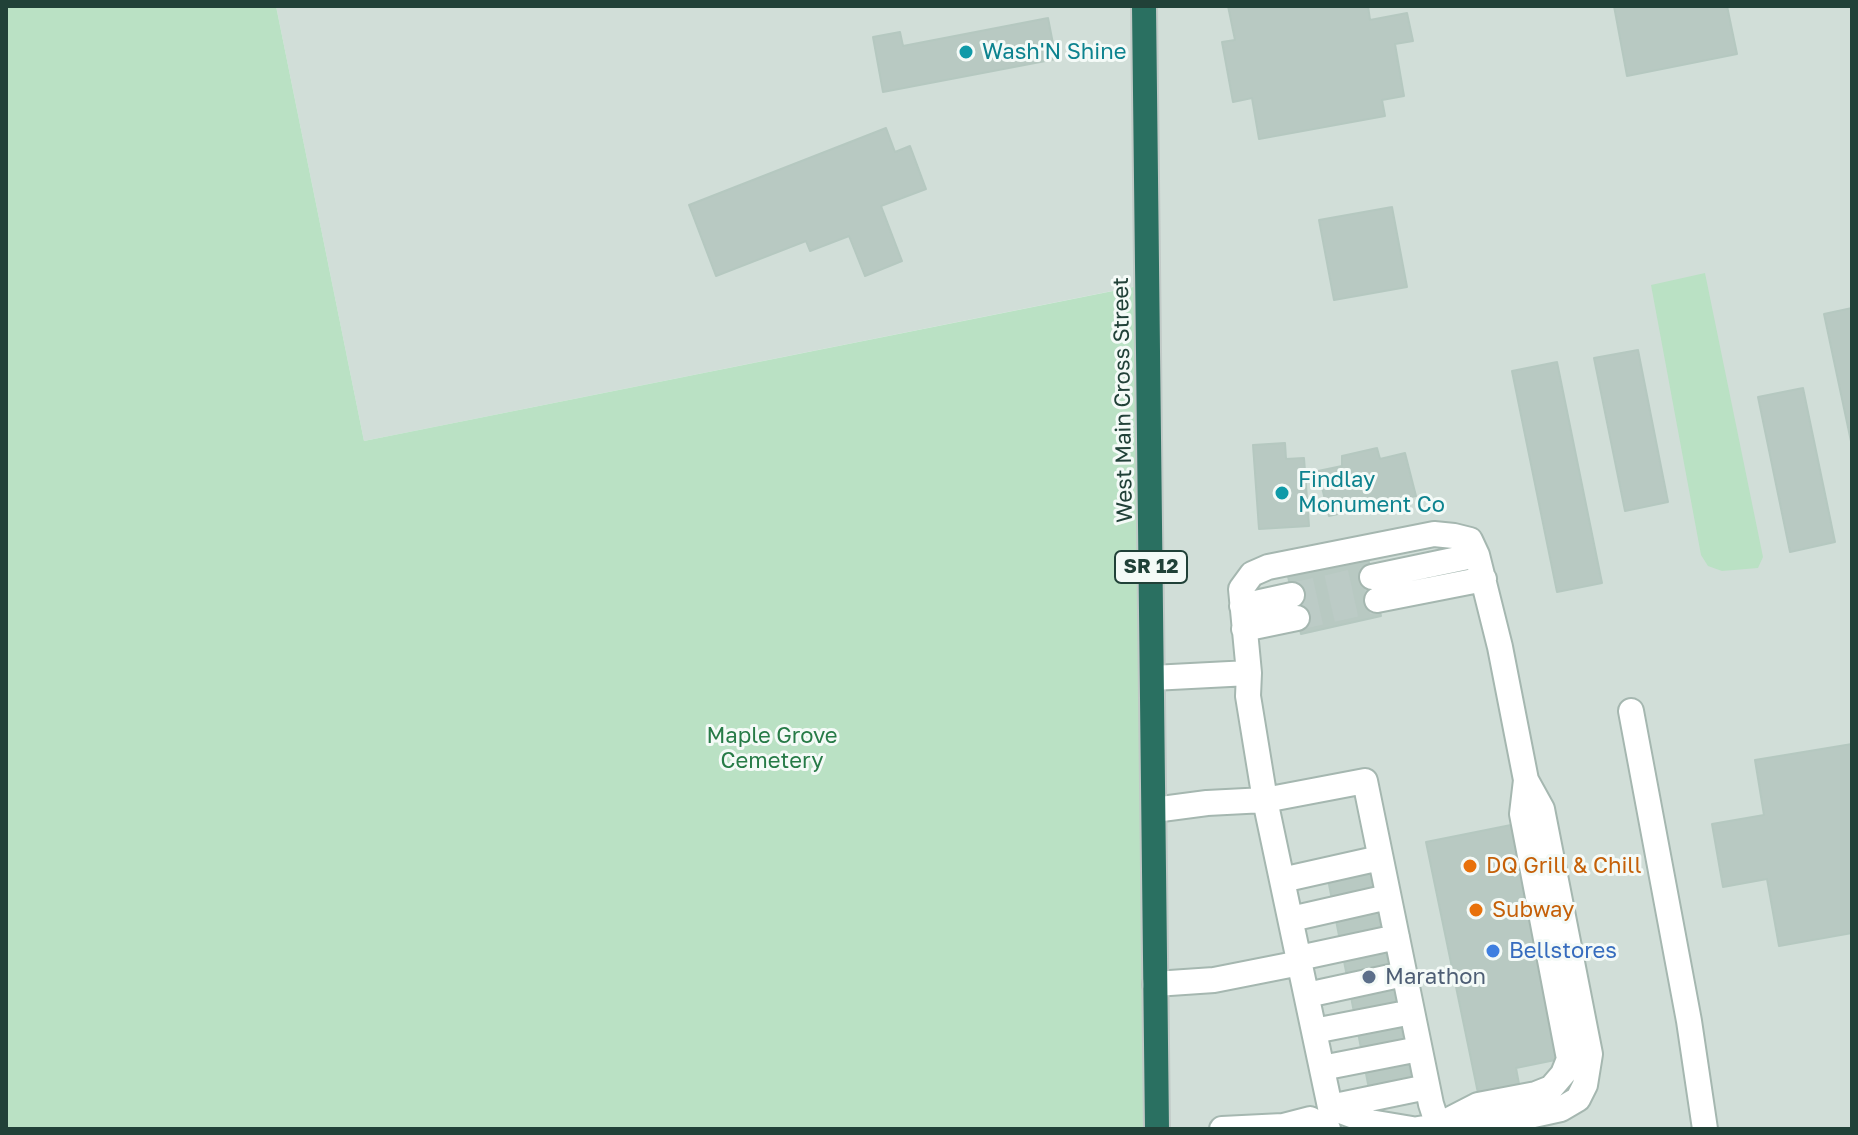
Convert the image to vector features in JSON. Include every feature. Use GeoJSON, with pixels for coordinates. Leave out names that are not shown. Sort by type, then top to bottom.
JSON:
{"type":"FeatureCollection","features":[{"type":"Feature","properties":{"kind":"highway","name":"West Main Cross Street"},"geometry":{"type":"LineString","coordinates":[[1144,6],[1157,1129]]}},
{"type":"Feature","properties":{"kind":"street"},"geometry":{"type":"LineString","coordinates":[[1154,810],[1265,800],[1365,781],[1427,1087],[1431,1128],[1484,1126],[1561,1109],[1578,1099],[1585,1085],[1590,1054],[1584,1019],[1542,809],[1526,780],[1500,647],[1484,579],[1470,540],[1434,534],[1268,567],[1252,574],[1241,589],[1249,673],[1248,696],[1265,800],[1322,1068],[1329,1118]]}},
{"type":"Feature","properties":{"kind":"street"},"geometry":{"type":"LineString","coordinates":[[1477,555],[1375,589],[1484,579]]}},
{"type":"Feature","properties":{"kind":"street"},"geometry":{"type":"LineString","coordinates":[[1243,618],[1295,607]]}},
{"type":"Feature","properties":{"kind":"street"},"geometry":{"type":"LineString","coordinates":[[1152,678],[1249,673]]}},
{"type":"Feature","properties":{"kind":"street"},"geometry":{"type":"LineString","coordinates":[[1631,711],[1689,1021],[1705,1129]]}},
{"type":"Feature","properties":{"kind":"street"},"geometry":{"type":"LineString","coordinates":[[1282,880],[1380,858]]}},
{"type":"Feature","properties":{"kind":"street"},"geometry":{"type":"LineString","coordinates":[[1291,919],[1388,897]]}},
{"type":"Feature","properties":{"kind":"street"},"geometry":{"type":"LineString","coordinates":[[1155,984],[1214,980],[1397,937]]}},
{"type":"Feature","properties":{"kind":"street"},"geometry":{"type":"LineString","coordinates":[[1307,995],[1404,974]]}},
{"type":"Feature","properties":{"kind":"street"},"geometry":{"type":"LineString","coordinates":[[1314,1031],[1412,1012]]}},
{"type":"Feature","properties":{"kind":"street"},"geometry":{"type":"LineString","coordinates":[[1322,1068],[1419,1049]]}},
{"type":"Feature","properties":{"kind":"street"},"geometry":{"type":"LineString","coordinates":[[1329,1118],[1427,1087]]}},
{"type":"Feature","properties":{"kind":"street"},"geometry":{"type":"LineString","coordinates":[[1222,1129],[1285,1128],[1310,1119],[1329,1118],[1412,1129]]}},
{"type":"Feature","properties":{"kind":"shaded area"},"geometry":{"type":"Polygon","coordinates":[[[276,6],[1852,6],[1852,1129],[1157,1129],[1147,284],[364,441],[276,6]]]}},
{"type":"Feature","properties":{"kind":"green space","name":"Maple Grove Cemetery"},"geometry":{"type":"Polygon","coordinates":[[[6,6],[276,6],[364,441],[1148,284],[1157,1129],[6,1129],[6,6]]]}},
{"type":"Feature","properties":{"kind":"green space"},"geometry":{"type":"Polygon","coordinates":[[[1705,273],[1763,557],[1758,568],[1722,571],[1708,566],[1701,555],[1651,285],[1705,273]]]}},
{"type":"Feature","properties":{"kind":"building"},"geometry":{"type":"Polygon","coordinates":[[[1228,6],[1368,6],[1370,20],[1407,13],[1413,41],[1395,44],[1404,96],[1382,100],[1385,116],[1259,139],[1252,98],[1233,102],[1222,42],[1235,40],[1228,6]]]}},
{"type":"Feature","properties":{"kind":"building"},"geometry":{"type":"Polygon","coordinates":[[[1614,6],[1727,6],[1737,54],[1627,76],[1614,6]]]}},
{"type":"Feature","properties":{"kind":"building","name":"Wash'N Shine"},"geometry":{"type":"Polygon","coordinates":[[[1048,18],[1056,59],[883,92],[873,37],[900,32],[903,46],[1048,18]]]}},
{"type":"Feature","properties":{"kind":"building"},"geometry":{"type":"Polygon","coordinates":[[[886,128],[895,152],[910,146],[926,189],[881,206],[902,261],[865,276],[849,236],[810,251],[806,241],[716,276],[689,205],[886,128]]]}},
{"type":"Feature","properties":{"kind":"building"},"geometry":{"type":"Polygon","coordinates":[[[1392,207],[1407,287],[1334,300],[1319,220],[1392,207]]]}},
{"type":"Feature","properties":{"kind":"building"},"geometry":{"type":"Polygon","coordinates":[[[1852,308],[1852,446],[1824,314],[1852,308]]]}},
{"type":"Feature","properties":{"kind":"building"},"geometry":{"type":"Polygon","coordinates":[[[1638,350],[1668,502],[1625,511],[1594,358],[1638,350]]]}},
{"type":"Feature","properties":{"kind":"building"},"geometry":{"type":"Polygon","coordinates":[[[1557,362],[1602,583],[1557,592],[1512,371],[1557,362]]]}},
{"type":"Feature","properties":{"kind":"building"},"geometry":{"type":"Polygon","coordinates":[[[1803,388],[1835,542],[1790,552],[1758,397],[1803,388]]]}},
{"type":"Feature","properties":{"kind":"building","name":"Findlay Monument Co"},"geometry":{"type":"Polygon","coordinates":[[[1285,443],[1286,459],[1304,458],[1309,526],[1259,529],[1253,445],[1285,443]]]}},
{"type":"Feature","properties":{"kind":"building"},"geometry":{"type":"Polygon","coordinates":[[[1377,448],[1380,459],[1405,453],[1416,496],[1329,516],[1318,471],[1342,466],[1342,456],[1377,448]]]}},
{"type":"Feature","properties":{"kind":"building"},"geometry":{"type":"Polygon","coordinates":[[[1367,554],[1381,616],[1301,634],[1287,572],[1367,554]]]}},
{"type":"Feature","properties":{"kind":"building"},"geometry":{"type":"Polygon","coordinates":[[[1852,744],[1852,933],[1779,946],[1767,879],[1723,887],[1712,824],[1764,815],[1755,760],[1852,744]]]}},
{"type":"Feature","properties":{"kind":"building","name":"Bellstores"},"geometry":{"type":"Polygon","coordinates":[[[1511,825],[1560,1059],[1516,1068],[1519,1084],[1478,1093],[1426,842],[1511,825]]]}},
{"type":"Feature","properties":{"kind":"building","name":"Marathon"},"geometry":{"type":"Polygon","coordinates":[[[1368,861],[1413,1085],[1370,1094],[1326,869],[1368,861]]]}},
{"type":"Feature","properties":{"kind":"tunnel"},"geometry":{"type":"LineString","coordinates":[[1292,595],[1372,577]]}},
{"type":"Feature","properties":{"kind":"tunnel"},"geometry":{"type":"LineString","coordinates":[[1297,618],[1377,600]]}},
{"type":"Feature","properties":{"kind":"place","name":"Wash'N Shine"},"geometry":{"type":"Point","coordinates":[966,52]}},
{"type":"Feature","properties":{"kind":"place","name":"Findlay Monument Co"},"geometry":{"type":"Point","coordinates":[1282,493]}},
{"type":"Feature","properties":{"kind":"place","name":"DQ Grill & Chill"},"geometry":{"type":"Point","coordinates":[1470,866]}},
{"type":"Feature","properties":{"kind":"place","name":"Subway"},"geometry":{"type":"Point","coordinates":[1476,910]}},
{"type":"Feature","properties":{"kind":"place","name":"Bellstores"},"geometry":{"type":"Point","coordinates":[1493,951]}},
{"type":"Feature","properties":{"kind":"place","name":"Marathon"},"geometry":{"type":"Point","coordinates":[1369,977]}}]}
